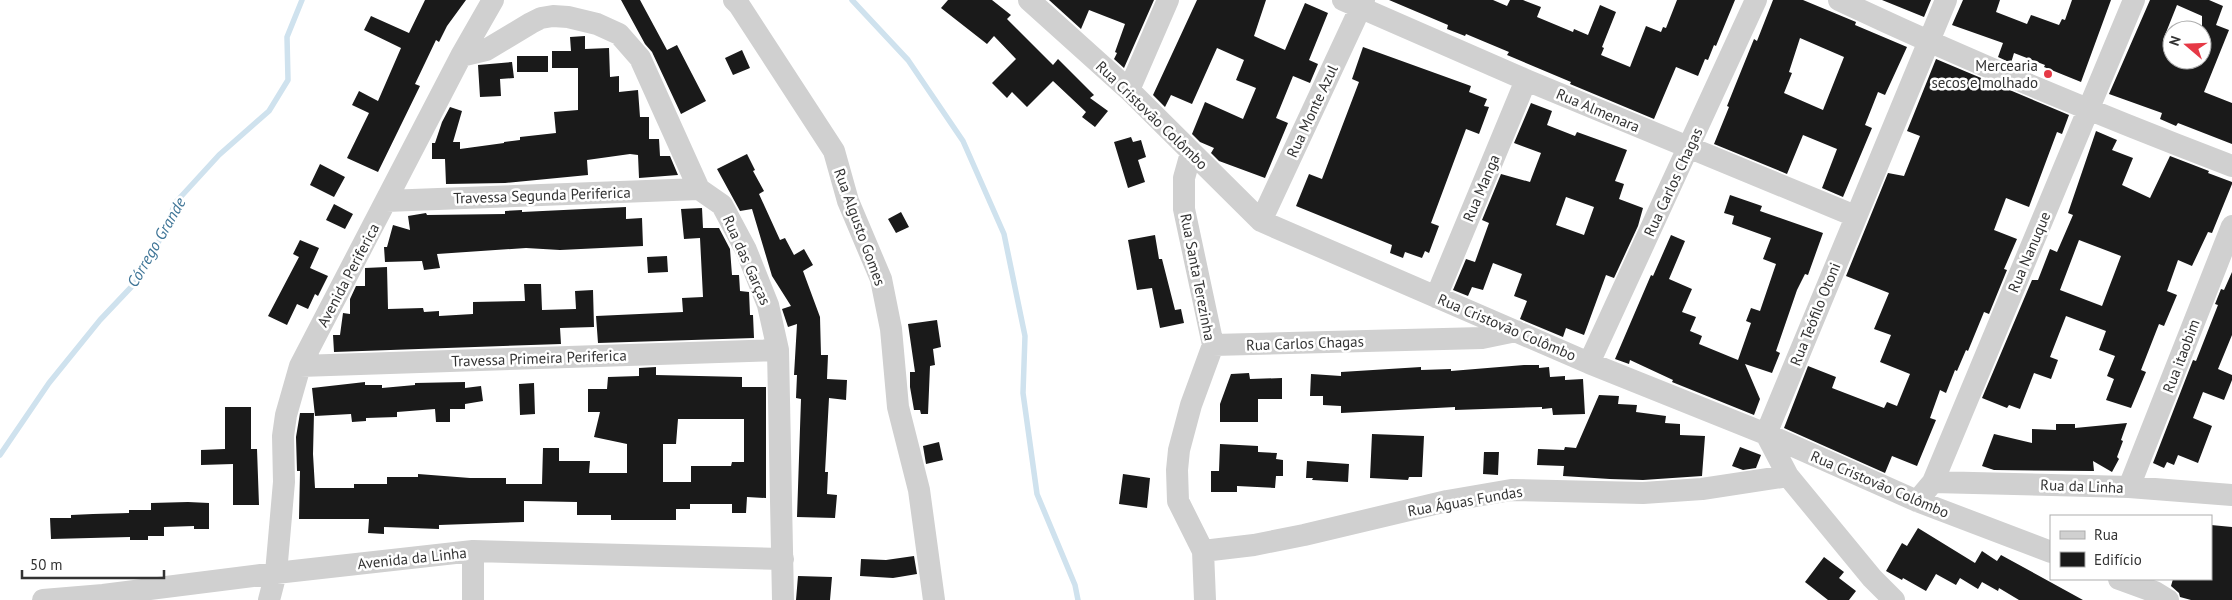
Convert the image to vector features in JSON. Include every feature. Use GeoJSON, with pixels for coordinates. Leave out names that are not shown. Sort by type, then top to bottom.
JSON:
{"type":"FeatureCollection","features":[{"type":"Feature","properties":{"kind":"street","name":"Avenida Periferica"},"geometry":{"type":"LineString","coordinates":[[269,600],[276,572],[284,482],[284,429],[286,415],[300,366],[461,56],[493,0]]}},
{"type":"Feature","properties":{"kind":"street","name":"Rua Algusto Gomes"},"geometry":{"type":"LineString","coordinates":[[734,0],[834,151],[848,202],[881,279],[891,329],[898,407],[919,490],[934,600]]}},
{"type":"Feature","properties":{"kind":"street","name":"Rua Cristovão Colômbo"},"geometry":{"type":"LineString","coordinates":[[1029,0],[1129,90],[1261,221],[1589,363],[1766,434],[1918,501],[2050,552]]}},
{"type":"Feature","properties":{"kind":"street"},"geometry":{"type":"LineString","coordinates":[[1129,90],[1168,0]]}},
{"type":"Feature","properties":{"kind":"street","name":"Rua Carlos Chagas"},"geometry":{"type":"LineString","coordinates":[[1589,363],[1756,0]]}},
{"type":"Feature","properties":{"kind":"street"},"geometry":{"type":"LineString","coordinates":[[1839,0],[1929,42],[2089,111],[2232,166]]}},
{"type":"Feature","properties":{"kind":"street","name":"Rua Teófilo Otoni"},"geometry":{"type":"LineString","coordinates":[[1766,434],[1946,0]]}},
{"type":"Feature","properties":{"kind":"street","name":"Rua Nanuque"},"geometry":{"type":"LineString","coordinates":[[1918,501],[1932,482],[2134,0]]}},
{"type":"Feature","properties":{"kind":"street","name":"Rua Almenara"},"geometry":{"type":"LineString","coordinates":[[1356,3],[1526,80],[1855,216]]}},
{"type":"Feature","properties":{"kind":"street","name":"Rua Monte Azul"},"geometry":{"type":"LineString","coordinates":[[1261,221],[1356,3]]}},
{"type":"Feature","properties":{"kind":"street"},"geometry":{"type":"LineString","coordinates":[[461,56],[486,50],[541,18],[568,17],[597,24],[619,34],[640,58],[698,189]]}},
{"type":"Feature","properties":{"kind":"street","name":"Rua Manga"},"geometry":{"type":"LineString","coordinates":[[1436,297],[1526,80]]}},
{"type":"Feature","properties":{"kind":"street","name":"Rua Santa Terezinha"},"geometry":{"type":"LineString","coordinates":[[1191,153],[1184,178],[1184,209],[1213,345],[1191,405],[1179,450],[1177,470],[1178,501],[1204,551],[1205,600]]}},
{"type":"Feature","properties":{"kind":"street","name":"Travessa Segunda Periferica"},"geometry":{"type":"LineString","coordinates":[[386,202],[698,189]]}},
{"type":"Feature","properties":{"kind":"street","name":"Rua das Garças"},"geometry":{"type":"LineString","coordinates":[[698,189],[722,205],[746,250],[768,305],[778,350],[783,600]]}},
{"type":"Feature","properties":{"kind":"street","name":"Rua itaobim"},"geometry":{"type":"LineString","coordinates":[[2129,487],[2232,226]]}},
{"type":"Feature","properties":{"kind":"street","name":"Rua Carlos Chagas"},"geometry":{"type":"LineString","coordinates":[[1213,345],[1482,338],[1516,331]]}},
{"type":"Feature","properties":{"kind":"street","name":"Travessa Primeira Periferica"},"geometry":{"type":"LineString","coordinates":[[300,366],[778,350]]}},
{"type":"Feature","properties":{"kind":"street"},"geometry":{"type":"LineString","coordinates":[[1766,434],[1788,476],[1872,578],[1894,600]]}},
{"type":"Feature","properties":{"kind":"street","name":"Rua Águas Fundas"},"geometry":{"type":"LineString","coordinates":[[1204,551],[1287,538],[1447,501],[1511,490],[1643,493],[1702,489],[1788,476]]}},
{"type":"Feature","properties":{"kind":"street","name":"Rua da Linha"},"geometry":{"type":"LineString","coordinates":[[1932,482],[2129,487],[2232,495]]}},
{"type":"Feature","properties":{"kind":"street"},"geometry":{"type":"LineString","coordinates":[[473,551],[473,600]]}},
{"type":"Feature","properties":{"kind":"street","name":"Avenida da Linha"},"geometry":{"type":"LineString","coordinates":[[43,600],[102,597],[276,572],[473,551],[783,559]]}},
{"type":"Feature","properties":{"kind":"street"},"geometry":{"type":"LineString","coordinates":[[2122,580],[2155,592],[2168,600]]}},
{"type":"Feature","properties":{"kind":"building"},"geometry":{"type":"Polygon","coordinates":[[[425,0],[466,0],[447,26],[439,42],[436,40],[415,84],[420,86],[378,172],[347,158],[369,113],[352,105],[359,91],[378,101],[401,48],[364,30],[371,16],[409,33],[425,0]]]}},
{"type":"Feature","properties":{"kind":"building"},"geometry":{"type":"Polygon","coordinates":[[[621,0],[640,0],[667,50],[677,45],[706,101],[681,114],[652,52],[645,44],[621,0]]]}},
{"type":"Feature","properties":{"kind":"building"},"geometry":{"type":"Polygon","coordinates":[[[948,0],[992,0],[1011,15],[1007,19],[1053,65],[1058,59],[1094,95],[1090,98],[1108,111],[1095,127],[1082,117],[1086,112],[1053,81],[1027,107],[1012,92],[1007,98],[992,83],[1016,59],[994,36],[987,44],[941,8],[948,0]]]}},
{"type":"Feature","properties":{"kind":"building"},"geometry":{"type":"Polygon","coordinates":[[[1049,0],[1154,0],[1124,68],[1114,59],[1125,24],[1089,10],[1081,29],[1049,0]]]}},
{"type":"Feature","properties":{"kind":"building"},"geometry":{"type":"Polygon","coordinates":[[[1197,0],[1266,0],[1254,36],[1285,50],[1305,3],[1328,13],[1309,60],[1318,64],[1310,83],[1293,76],[1276,118],[1288,123],[1265,178],[1219,161],[1211,153],[1214,148],[1200,142],[1192,134],[1205,102],[1243,119],[1256,88],[1236,80],[1244,60],[1217,48],[1192,104],[1171,95],[1165,107],[1153,95],[1197,0]]]}},
{"type":"Feature","properties":{"kind":"building"},"geometry":{"type":"Polygon","coordinates":[[[1389,0],[1493,0],[1507,6],[1510,0],[1523,0],[1541,7],[1537,17],[1573,32],[1574,29],[1588,35],[1600,5],[1616,12],[1602,47],[1604,48],[1601,55],[1630,67],[1646,26],[1661,32],[1663,27],[1666,28],[1677,0],[1735,0],[1716,46],[1714,45],[1708,60],[1705,59],[1698,76],[1676,67],[1654,119],[1507,55],[1509,52],[1466,34],[1465,36],[1447,29],[1448,25],[1389,0]]]}},
{"type":"Feature","properties":{"kind":"building"},"geometry":{"type":"Polygon","coordinates":[[[1773,0],[1803,0],[1856,22],[1855,25],[1907,47],[1885,95],[1878,92],[1865,125],[1872,128],[1843,197],[1822,188],[1837,149],[1803,135],[1787,174],[1714,144],[1754,39],[1757,41],[1773,0]],[[1800,38],[1789,72],[1792,73],[1784,93],[1823,110],[1844,57],[1800,38]]]}},
{"type":"Feature","properties":{"kind":"building"},"geometry":{"type":"Polygon","coordinates":[[[1882,0],[1931,0],[1924,17],[1882,0]]]}},
{"type":"Feature","properties":{"kind":"building"},"geometry":{"type":"Polygon","coordinates":[[[1963,0],[2000,0],[1996,12],[2027,24],[2031,15],[2059,25],[2062,19],[2065,20],[2072,0],[2111,0],[2081,82],[2014,53],[2011,63],[1998,57],[2003,43],[1952,25],[1963,0]]]}},
{"type":"Feature","properties":{"kind":"building"},"geometry":{"type":"Polygon","coordinates":[[[2150,0],[2209,0],[2223,6],[2216,25],[2229,30],[2204,92],[2232,103],[2232,144],[2178,123],[2176,126],[2160,119],[2162,113],[2109,94],[2150,0]]]}},
{"type":"Feature","properties":{"kind":"building"},"geometry":{"type":"Polygon","coordinates":[[[585,36],[585,49],[609,48],[610,77],[619,76],[619,92],[638,90],[640,117],[649,117],[649,139],[659,139],[660,156],[670,156],[678,175],[639,178],[638,155],[630,154],[587,160],[588,175],[505,183],[446,184],[445,159],[432,159],[432,143],[435,143],[442,122],[450,107],[462,111],[453,142],[460,142],[460,149],[520,140],[520,137],[556,133],[554,112],[578,110],[578,68],[552,68],[552,51],[571,51],[570,37],[585,36]]]}},
{"type":"Feature","properties":{"kind":"building"},"geometry":{"type":"Polygon","coordinates":[[[1363,47],[1471,86],[1469,92],[1487,99],[1484,106],[1489,107],[1479,134],[1466,129],[1431,223],[1439,226],[1429,253],[1425,251],[1422,258],[1405,252],[1403,258],[1390,253],[1392,245],[1296,206],[1309,174],[1322,179],[1359,82],[1352,79],[1363,47]]]}},
{"type":"Feature","properties":{"kind":"building"},"geometry":{"type":"Polygon","coordinates":[[[742,50],[750,68],[733,75],[725,58],[742,50]]]}},
{"type":"Feature","properties":{"kind":"building"},"geometry":{"type":"Polygon","coordinates":[[[517,56],[548,56],[548,72],[517,72],[517,56]]]}},
{"type":"Feature","properties":{"kind":"building"},"geometry":{"type":"Polygon","coordinates":[[[1936,59],[2069,115],[2062,134],[2057,132],[2029,207],[2006,198],[1994,230],[2017,239],[2004,269],[2007,270],[1989,314],[1984,312],[1968,351],[1966,350],[1957,371],[1955,370],[1946,393],[1940,390],[1930,418],[1936,420],[1917,466],[1892,456],[1885,473],[1784,428],[1808,366],[1836,377],[1832,388],[1884,408],[1887,402],[1897,406],[1910,374],[1880,362],[1891,335],[1874,329],[1889,293],[1846,276],[1888,173],[1904,176],[1920,136],[1907,131],[1936,59]]]}},
{"type":"Feature","properties":{"kind":"building"},"geometry":{"type":"Polygon","coordinates":[[[512,62],[514,78],[500,79],[501,96],[480,97],[478,65],[512,62]]]}},
{"type":"Feature","properties":{"kind":"building"},"geometry":{"type":"Polygon","coordinates":[[[1531,103],[1552,111],[1547,125],[1575,136],[1577,132],[1627,150],[1615,181],[1624,184],[1619,199],[1643,208],[1638,226],[1614,278],[1606,275],[1584,335],[1566,328],[1563,337],[1520,319],[1527,301],[1514,296],[1522,274],[1493,263],[1483,290],[1472,287],[1468,296],[1453,290],[1466,259],[1475,262],[1489,223],[1482,220],[1501,174],[1530,182],[1541,153],[1514,143],[1531,103]],[[1566,197],[1556,225],[1584,235],[1594,207],[1566,197]]]}},
{"type":"Feature","properties":{"kind":"building"},"geometry":{"type":"Polygon","coordinates":[[[2096,131],[2117,140],[2112,150],[2133,158],[2122,185],[2150,198],[2170,156],[2232,182],[2212,233],[2208,232],[2192,266],[2178,260],[2167,291],[2177,295],[2164,326],[2159,324],[2141,370],[2146,372],[2131,408],[2106,400],[2114,379],[2107,376],[2115,356],[2099,350],[2106,331],[2066,316],[2050,357],[2058,360],[2051,379],[2034,373],[2020,409],[2009,405],[2007,408],[1982,398],[2032,280],[2038,280],[2050,249],[2057,252],[2073,215],[2068,213],[2096,131]],[[2079,240],[2060,290],[2102,306],[2121,256],[2079,240]]]}},
{"type":"Feature","properties":{"kind":"building"},"geometry":{"type":"Polygon","coordinates":[[[1131,137],[1133,142],[1141,140],[1146,157],[1138,160],[1145,182],[1128,188],[1114,142],[1131,137]]]}},
{"type":"Feature","properties":{"kind":"building"},"geometry":{"type":"Polygon","coordinates":[[[747,154],[755,170],[753,171],[764,191],[759,194],[780,240],[785,238],[794,255],[804,249],[813,265],[803,271],[820,317],[821,355],[828,355],[827,379],[847,380],[846,400],[829,398],[825,472],[828,472],[827,494],[837,495],[835,518],[797,517],[801,399],[796,398],[797,375],[794,375],[797,324],[788,327],[782,309],[791,306],[772,276],[752,209],[740,211],[717,169],[747,154]]]}},
{"type":"Feature","properties":{"kind":"building"},"geometry":{"type":"Polygon","coordinates":[[[320,164],[345,177],[334,197],[310,185],[320,164]]]}},
{"type":"Feature","properties":{"kind":"building"},"geometry":{"type":"Polygon","coordinates":[[[1730,195],[1762,206],[1760,211],[1823,233],[1808,275],[1805,274],[1797,290],[1776,351],[1780,353],[1772,373],[1745,364],[1760,399],[1754,415],[1672,382],[1673,380],[1630,360],[1629,364],[1615,359],[1651,275],[1653,276],[1671,235],[1685,241],[1669,279],[1692,289],[1682,312],[1696,317],[1690,331],[1702,336],[1699,344],[1738,360],[1751,323],[1746,321],[1751,308],[1760,311],[1776,264],[1763,259],[1771,238],[1732,224],[1734,216],[1724,213],[1730,195]]]}},
{"type":"Feature","properties":{"kind":"building"},"geometry":{"type":"Polygon","coordinates":[[[334,204],[353,214],[345,229],[326,220],[334,204]]]}},
{"type":"Feature","properties":{"kind":"building"},"geometry":{"type":"Polygon","coordinates":[[[626,207],[626,219],[642,218],[643,246],[560,250],[526,248],[437,254],[440,268],[424,270],[422,261],[385,262],[384,247],[387,247],[393,225],[410,230],[408,216],[426,213],[427,215],[505,214],[505,211],[522,210],[522,212],[626,207]]]}},
{"type":"Feature","properties":{"kind":"building"},"geometry":{"type":"Polygon","coordinates":[[[702,208],[703,228],[719,228],[730,249],[732,275],[739,275],[740,291],[749,292],[754,338],[598,343],[596,316],[683,312],[682,298],[703,297],[700,238],[684,239],[681,209],[702,208]]]}},
{"type":"Feature","properties":{"kind":"building"},"geometry":{"type":"Polygon","coordinates":[[[901,212],[909,227],[896,233],[888,219],[901,212]]]}},
{"type":"Feature","properties":{"kind":"building"},"geometry":{"type":"Polygon","coordinates":[[[1155,235],[1159,259],[1162,259],[1175,310],[1181,309],[1184,323],[1160,328],[1152,288],[1137,290],[1128,240],[1155,235]]]}},
{"type":"Feature","properties":{"kind":"building"},"geometry":{"type":"Polygon","coordinates":[[[300,240],[319,248],[310,268],[328,276],[318,296],[315,294],[308,309],[297,304],[287,325],[268,316],[299,257],[293,254],[300,240]]]}},
{"type":"Feature","properties":{"kind":"building"},"geometry":{"type":"Polygon","coordinates":[[[667,256],[668,272],[648,273],[647,257],[667,256]]]}},
{"type":"Feature","properties":{"kind":"building"},"geometry":{"type":"Polygon","coordinates":[[[387,267],[388,309],[423,308],[424,312],[439,311],[439,316],[473,314],[473,302],[525,301],[524,284],[541,284],[542,310],[576,309],[575,291],[593,290],[594,327],[560,328],[561,344],[334,352],[333,335],[340,335],[343,313],[350,314],[350,299],[356,286],[365,286],[365,268],[387,267]]]}},
{"type":"Feature","properties":{"kind":"building"},"geometry":{"type":"Polygon","coordinates":[[[2232,272],[2232,335],[2218,369],[2232,375],[2232,380],[2224,400],[2203,392],[2193,418],[2212,426],[2198,463],[2178,455],[2174,465],[2167,462],[2164,468],[2153,463],[2193,360],[2196,361],[2218,305],[2215,304],[2221,289],[2224,290],[2232,272]]]}},
{"type":"Feature","properties":{"kind":"building"},"geometry":{"type":"Polygon","coordinates":[[[937,320],[941,347],[933,349],[935,365],[930,366],[928,414],[921,414],[920,410],[914,410],[910,387],[910,372],[915,372],[908,324],[937,320]]]}},
{"type":"Feature","properties":{"kind":"building"},"geometry":{"type":"Polygon","coordinates":[[[1539,365],[1539,368],[1549,367],[1550,377],[1565,376],[1565,380],[1583,379],[1585,414],[1553,415],[1552,408],[1542,409],[1542,407],[1455,410],[1455,407],[1341,413],[1341,406],[1323,405],[1323,396],[1310,396],[1311,374],[1341,376],[1341,372],[1421,367],[1421,370],[1451,369],[1451,371],[1539,365]]]}},
{"type":"Feature","properties":{"kind":"building"},"geometry":{"type":"Polygon","coordinates":[[[656,367],[656,375],[742,377],[742,387],[766,387],[766,498],[747,497],[746,513],[732,513],[732,504],[690,504],[690,509],[676,509],[676,520],[611,520],[611,515],[577,515],[577,502],[524,501],[524,522],[439,525],[439,529],[384,527],[384,534],[368,533],[369,519],[299,519],[300,471],[297,471],[296,437],[300,413],[314,413],[313,454],[315,488],[354,488],[354,484],[387,484],[387,477],[418,477],[418,474],[470,478],[506,478],[506,484],[542,484],[543,448],[559,448],[559,461],[590,461],[589,473],[627,473],[627,444],[594,437],[600,412],[588,412],[588,389],[607,389],[608,377],[639,376],[639,368],[656,367]],[[678,419],[676,444],[663,444],[663,482],[691,482],[691,466],[731,466],[732,462],[744,462],[744,419],[678,419]]]}},
{"type":"Feature","properties":{"kind":"building"},"geometry":{"type":"Polygon","coordinates":[[[1249,373],[1250,379],[1282,378],[1282,399],[1258,399],[1258,422],[1220,422],[1220,404],[1231,374],[1249,373]]]}},
{"type":"Feature","properties":{"kind":"building"},"geometry":{"type":"Polygon","coordinates":[[[365,382],[365,385],[382,385],[382,388],[415,385],[415,383],[465,382],[465,388],[481,386],[483,401],[465,404],[465,409],[450,409],[450,422],[436,422],[435,409],[397,412],[397,417],[366,418],[366,421],[352,422],[351,414],[315,416],[312,388],[365,382]]]}},
{"type":"Feature","properties":{"kind":"building"},"geometry":{"type":"Polygon","coordinates":[[[534,383],[535,414],[520,415],[519,384],[534,383]]]}},
{"type":"Feature","properties":{"kind":"building"},"geometry":{"type":"Polygon","coordinates":[[[1599,395],[1619,396],[1618,404],[1637,405],[1636,412],[1666,416],[1665,423],[1680,424],[1680,435],[1705,436],[1702,476],[1643,480],[1563,476],[1564,466],[1537,465],[1538,449],[1564,450],[1565,447],[1576,448],[1599,395]]]}},
{"type":"Feature","properties":{"kind":"building"},"geometry":{"type":"Polygon","coordinates":[[[225,407],[251,407],[251,449],[257,449],[259,505],[233,505],[233,464],[201,465],[201,450],[225,449],[225,407]]]}},
{"type":"Feature","properties":{"kind":"building"},"geometry":{"type":"Polygon","coordinates":[[[2127,423],[2117,457],[2119,459],[2112,472],[2093,461],[2094,471],[1994,470],[1982,466],[1994,434],[2032,443],[2032,429],[2056,430],[2056,424],[2075,424],[2075,428],[2127,423]]]}},
{"type":"Feature","properties":{"kind":"building"},"geometry":{"type":"Polygon","coordinates":[[[1372,434],[1424,436],[1422,477],[1409,477],[1408,480],[1370,478],[1372,434]]]}},
{"type":"Feature","properties":{"kind":"building"},"geometry":{"type":"Polygon","coordinates":[[[939,442],[943,460],[926,464],[923,446],[939,442]]]}},
{"type":"Feature","properties":{"kind":"building"},"geometry":{"type":"Polygon","coordinates":[[[1220,444],[1258,446],[1258,452],[1277,453],[1276,459],[1283,460],[1283,476],[1276,476],[1275,488],[1237,486],[1237,492],[1211,492],[1211,471],[1219,471],[1220,444]]]}},
{"type":"Feature","properties":{"kind":"building"},"geometry":{"type":"Polygon","coordinates":[[[1740,447],[1761,455],[1756,468],[1743,470],[1732,466],[1740,447]]]}},
{"type":"Feature","properties":{"kind":"building"},"geometry":{"type":"Polygon","coordinates":[[[1484,452],[1499,452],[1498,475],[1483,474],[1484,452]]]}},
{"type":"Feature","properties":{"kind":"building"},"geometry":{"type":"Polygon","coordinates":[[[1307,461],[1349,464],[1348,482],[1306,478],[1307,461]]]}},
{"type":"Feature","properties":{"kind":"building"},"geometry":{"type":"Polygon","coordinates":[[[1123,474],[1150,478],[1147,508],[1119,504],[1123,474]]]}},
{"type":"Feature","properties":{"kind":"building"},"geometry":{"type":"Polygon","coordinates":[[[151,503],[209,503],[209,529],[194,529],[194,526],[164,527],[164,536],[148,536],[148,540],[130,540],[130,537],[51,539],[50,518],[71,518],[71,515],[129,513],[129,510],[151,510],[151,503]]]}},
{"type":"Feature","properties":{"kind":"building"},"geometry":{"type":"Polygon","coordinates":[[[2212,525],[2232,527],[2232,600],[2191,600],[2180,597],[2179,593],[2171,586],[2173,580],[2212,580],[2212,525]]]}},
{"type":"Feature","properties":{"kind":"building"},"geometry":{"type":"Polygon","coordinates":[[[1918,528],[1975,563],[1982,551],[1997,561],[2001,555],[2083,600],[2019,600],[1999,588],[1998,591],[1982,582],[1978,589],[1960,578],[1956,585],[1936,574],[1926,591],[1886,571],[1902,543],[1907,546],[1918,528]]]}},
{"type":"Feature","properties":{"kind":"building"},"geometry":{"type":"Polygon","coordinates":[[[914,556],[917,574],[893,578],[860,576],[861,559],[886,560],[914,556]]]}},
{"type":"Feature","properties":{"kind":"building"},"geometry":{"type":"Polygon","coordinates":[[[1824,557],[1844,572],[1839,578],[1856,591],[1849,600],[1828,600],[1805,582],[1824,557]]]}},
{"type":"Feature","properties":{"kind":"building"},"geometry":{"type":"Polygon","coordinates":[[[798,576],[832,577],[830,600],[796,600],[798,576]]]}},
{"type":"Feature","properties":{"kind":"waterway","name":"Córrego Grande"},"geometry":{"type":"LineString","coordinates":[[0,455],[49,383],[100,320],[135,283],[159,241],[176,202],[219,155],[269,111],[288,80],[287,37],[302,0]]}},
{"type":"Feature","properties":{"kind":"waterway"},"geometry":{"type":"LineString","coordinates":[[852,0],[908,60],[963,141],[1004,234],[1025,336],[1023,393],[1037,494],[1075,585],[1078,600]]}},
{"type":"Feature","properties":{"kind":"place","name":"Mercearia secos e molhado"},"geometry":{"type":"Point","coordinates":[2048,74]}}]}
